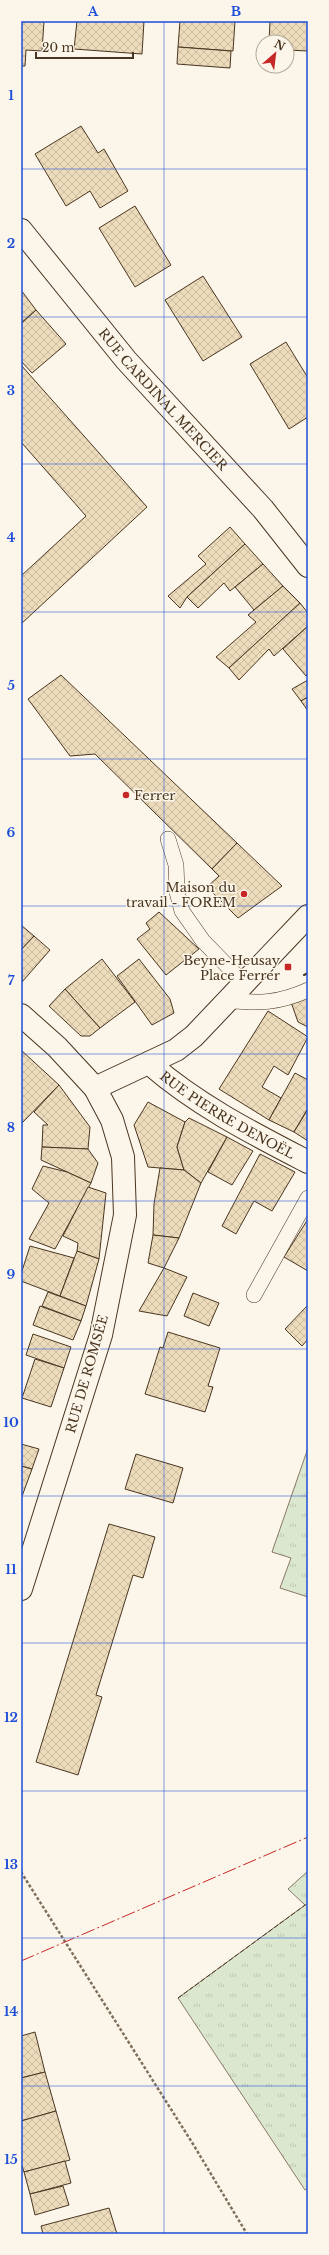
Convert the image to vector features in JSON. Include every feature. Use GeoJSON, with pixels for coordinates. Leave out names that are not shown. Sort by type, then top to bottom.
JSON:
{"type":"FeatureCollection","features":[{"type":"Feature","properties":{"kind":"street","name":"RUE CARDINAL MERCIER"},"geometry":{"type":"LineString","coordinates":[[21,230],[126,360],[263,509],[308,566]]}},
{"type":"Feature","properties":{"kind":"street"},"geometry":{"type":"LineString","coordinates":[[95,1088],[150,1064],[176,1050],[194,1036],[308,916]]}},
{"type":"Feature","properties":{"kind":"street","name":"RUE DE ROMSÉE"},"geometry":{"type":"LineString","coordinates":[[21,1015],[57,1047],[95,1088],[112,1120],[123,1157],[125,1215],[101,1335],[21,1589]]}},
{"type":"Feature","properties":{"kind":"street","name":"RUE PIERRE DENOËL"},"geometry":{"type":"LineString","coordinates":[[150,1064],[170,1082],[234,1123],[308,1162]]}},
{"type":"Feature","properties":{"kind":"lane"},"geometry":{"type":"LineString","coordinates":[[168,839],[176,865],[177,892],[182,911],[203,941],[244,983]]}},
{"type":"Feature","properties":{"kind":"lane"},"geometry":{"type":"LineString","coordinates":[[227,1000],[256,1003],[287,999],[308,990]]}},
{"type":"Feature","properties":{"kind":"lane"},"geometry":{"type":"LineString","coordinates":[[254,1295],[308,1198]]}},
{"type":"Feature","properties":{"kind":"path"},"geometry":{"type":"LineString","coordinates":[[21,1872],[193,2144],[247,2234]]}},
{"type":"Feature","properties":{"kind":"green space"},"geometry":{"type":"Polygon","coordinates":[[[308,1448],[308,1597],[280,1588],[291,1558],[272,1552],[308,1448]]]}},
{"type":"Feature","properties":{"kind":"green space"},"geometry":{"type":"Polygon","coordinates":[[[308,1871],[308,2188],[305,2190],[178,1998],[305,1905],[288,1889],[308,1871]]]}},
{"type":"Feature","properties":{"kind":"building"},"geometry":{"type":"Polygon","coordinates":[[[21,21],[44,21],[42,51],[26,50],[25,66],[21,66],[21,21]]]}},
{"type":"Feature","properties":{"kind":"building"},"geometry":{"type":"Polygon","coordinates":[[[77,21],[144,21],[142,54],[74,49],[77,21]]]}},
{"type":"Feature","properties":{"kind":"building"},"geometry":{"type":"Polygon","coordinates":[[[180,21],[235,21],[233,51],[178,47],[180,21]]]}},
{"type":"Feature","properties":{"kind":"building"},"geometry":{"type":"Polygon","coordinates":[[[270,21],[308,21],[308,51],[295,50],[295,34],[269,34],[270,21]]]}},
{"type":"Feature","properties":{"kind":"building"},"geometry":{"type":"Polygon","coordinates":[[[178,47],[231,51],[230,68],[177,64],[178,47]]]}},
{"type":"Feature","properties":{"kind":"building"},"geometry":{"type":"Polygon","coordinates":[[[81,126],[98,153],[104,149],[128,191],[100,208],[90,191],[66,206],[35,154],[81,126]]]}},
{"type":"Feature","properties":{"kind":"building"},"geometry":{"type":"Polygon","coordinates":[[[135,206],[171,265],[135,287],[99,228],[135,206]]]}},
{"type":"Feature","properties":{"kind":"building"},"geometry":{"type":"Polygon","coordinates":[[[203,276],[242,337],[203,361],[165,300],[203,276]]]}},
{"type":"Feature","properties":{"kind":"building"},"geometry":{"type":"Polygon","coordinates":[[[21,290],[36,310],[21,323],[21,290]]]}},
{"type":"Feature","properties":{"kind":"building"},"geometry":{"type":"Polygon","coordinates":[[[36,310],[66,344],[32,373],[21,361],[21,324],[36,310]]]}},
{"type":"Feature","properties":{"kind":"building"},"geometry":{"type":"Polygon","coordinates":[[[286,342],[308,378],[308,417],[289,429],[250,364],[286,342]]]}},
{"type":"Feature","properties":{"kind":"building"},"geometry":{"type":"Polygon","coordinates":[[[21,365],[147,507],[21,624],[21,576],[86,516],[21,442],[21,365]]]}},
{"type":"Feature","properties":{"kind":"building"},"geometry":{"type":"Polygon","coordinates":[[[230,527],[245,544],[187,597],[180,608],[168,596],[206,564],[198,556],[230,527]]]}},
{"type":"Feature","properties":{"kind":"building"},"geometry":{"type":"Polygon","coordinates":[[[245,544],[263,564],[230,591],[224,583],[198,608],[187,597],[245,544]]]}},
{"type":"Feature","properties":{"kind":"building"},"geometry":{"type":"Polygon","coordinates":[[[263,564],[283,586],[254,610],[235,587],[263,564]]]}},
{"type":"Feature","properties":{"kind":"building"},"geometry":{"type":"Polygon","coordinates":[[[283,586],[300,603],[229,668],[216,657],[256,622],[248,615],[283,586]]]}},
{"type":"Feature","properties":{"kind":"building"},"geometry":{"type":"Polygon","coordinates":[[[300,603],[308,613],[308,626],[274,656],[269,649],[239,680],[229,668],[300,603]]]}},
{"type":"Feature","properties":{"kind":"building"},"geometry":{"type":"Polygon","coordinates":[[[308,626],[308,674],[306,676],[283,649],[308,626]]]}},
{"type":"Feature","properties":{"kind":"building"},"geometry":{"type":"Polygon","coordinates":[[[61,675],[237,843],[212,869],[95,754],[70,756],[28,699],[61,675]]]}},
{"type":"Feature","properties":{"kind":"building"},"geometry":{"type":"Polygon","coordinates":[[[308,680],[308,697],[301,701],[292,689],[308,680]]]}},
{"type":"Feature","properties":{"kind":"building"},"geometry":{"type":"Polygon","coordinates":[[[308,697],[308,711],[301,701],[308,697]]]}},
{"type":"Feature","properties":{"kind":"building"},"geometry":{"type":"Polygon","coordinates":[[[237,843],[282,886],[238,918],[207,887],[219,876],[212,869],[237,843]]]}},
{"type":"Feature","properties":{"kind":"building"},"geometry":{"type":"Polygon","coordinates":[[[159,912],[199,949],[166,975],[137,939],[150,929],[146,923],[159,912]]]}},
{"type":"Feature","properties":{"kind":"building"},"geometry":{"type":"Polygon","coordinates":[[[21,925],[34,936],[21,950],[21,925]]]}},
{"type":"Feature","properties":{"kind":"building"},"geometry":{"type":"Polygon","coordinates":[[[34,936],[50,950],[22,982],[21,950],[34,936]]]}},
{"type":"Feature","properties":{"kind":"building"},"geometry":{"type":"Polygon","coordinates":[[[102,959],[135,1002],[100,1028],[65,989],[102,959]]]}},
{"type":"Feature","properties":{"kind":"building"},"geometry":{"type":"Polygon","coordinates":[[[139,959],[170,999],[174,1013],[152,1025],[117,976],[139,959]]]}},
{"type":"Feature","properties":{"kind":"building"},"geometry":{"type":"Polygon","coordinates":[[[65,989],[100,1028],[90,1036],[81,1036],[49,1006],[65,989]]]}},
{"type":"Feature","properties":{"kind":"building"},"geometry":{"type":"Polygon","coordinates":[[[308,996],[308,1027],[298,1022],[291,1002],[308,996]]]}},
{"type":"Feature","properties":{"kind":"building"},"geometry":{"type":"Polygon","coordinates":[[[268,1011],[308,1037],[288,1075],[274,1066],[262,1087],[281,1098],[269,1120],[219,1089],[268,1011]]]}},
{"type":"Feature","properties":{"kind":"building"},"geometry":{"type":"Polygon","coordinates":[[[21,1050],[59,1085],[22,1123],[21,1122],[21,1050]]]}},
{"type":"Feature","properties":{"kind":"building"},"geometry":{"type":"Polygon","coordinates":[[[295,1073],[308,1080],[308,1108],[294,1132],[269,1120],[295,1073]]]}},
{"type":"Feature","properties":{"kind":"building"},"geometry":{"type":"Polygon","coordinates":[[[59,1085],[90,1127],[88,1149],[42,1147],[43,1125],[48,1125],[34,1112],[59,1085]]]}},
{"type":"Feature","properties":{"kind":"building"},"geometry":{"type":"Polygon","coordinates":[[[148,1102],[185,1122],[177,1147],[184,1170],[148,1167],[134,1125],[148,1102]]]}},
{"type":"Feature","properties":{"kind":"building"},"geometry":{"type":"Polygon","coordinates":[[[308,1109],[308,1141],[294,1132],[308,1109]]]}},
{"type":"Feature","properties":{"kind":"building"},"geometry":{"type":"Polygon","coordinates":[[[189,1118],[227,1137],[201,1183],[184,1170],[177,1147],[185,1122],[189,1118]]]}},
{"type":"Feature","properties":{"kind":"building"},"geometry":{"type":"Polygon","coordinates":[[[227,1137],[253,1151],[232,1185],[208,1172],[227,1137]]]}},
{"type":"Feature","properties":{"kind":"building"},"geometry":{"type":"Polygon","coordinates":[[[42,1147],[88,1149],[98,1163],[91,1183],[41,1160],[42,1147]]]}},
{"type":"Feature","properties":{"kind":"building"},"geometry":{"type":"Polygon","coordinates":[[[260,1154],[295,1172],[272,1211],[254,1201],[236,1234],[222,1226],[260,1154]]]}},
{"type":"Feature","properties":{"kind":"building"},"geometry":{"type":"Polygon","coordinates":[[[43,1166],[67,1172],[91,1183],[55,1249],[29,1239],[49,1203],[32,1189],[43,1166]]]}},
{"type":"Feature","properties":{"kind":"building"},"geometry":{"type":"Polygon","coordinates":[[[160,1168],[184,1170],[201,1183],[179,1238],[153,1235],[154,1204],[160,1168]]]}},
{"type":"Feature","properties":{"kind":"building"},"geometry":{"type":"Polygon","coordinates":[[[88,1187],[106,1193],[99,1259],[77,1251],[78,1243],[63,1236],[88,1187]]]}},
{"type":"Feature","properties":{"kind":"building"},"geometry":{"type":"Polygon","coordinates":[[[308,1219],[308,1271],[284,1257],[308,1219]]]}},
{"type":"Feature","properties":{"kind":"building"},"geometry":{"type":"Polygon","coordinates":[[[153,1235],[179,1238],[164,1268],[148,1263],[153,1235]]]}},
{"type":"Feature","properties":{"kind":"building"},"geometry":{"type":"Polygon","coordinates":[[[30,1246],[74,1258],[60,1296],[21,1281],[21,1274],[30,1246]]]}},
{"type":"Feature","properties":{"kind":"building"},"geometry":{"type":"Polygon","coordinates":[[[77,1251],[99,1259],[86,1306],[60,1296],[77,1251]]]}},
{"type":"Feature","properties":{"kind":"building"},"geometry":{"type":"Polygon","coordinates":[[[164,1268],[187,1277],[167,1316],[139,1311],[164,1268]]]}},
{"type":"Feature","properties":{"kind":"building"},"geometry":{"type":"Polygon","coordinates":[[[48,1292],[86,1306],[81,1321],[42,1306],[48,1292]]]}},
{"type":"Feature","properties":{"kind":"building"},"geometry":{"type":"Polygon","coordinates":[[[193,1293],[219,1303],[209,1326],[184,1316],[193,1293]]]}},
{"type":"Feature","properties":{"kind":"building"},"geometry":{"type":"Polygon","coordinates":[[[308,1305],[308,1339],[302,1346],[285,1329],[308,1305]]]}},
{"type":"Feature","properties":{"kind":"building"},"geometry":{"type":"Polygon","coordinates":[[[40,1306],[81,1321],[73,1340],[33,1325],[40,1306]]]}},
{"type":"Feature","properties":{"kind":"building"},"geometry":{"type":"Polygon","coordinates":[[[168,1332],[220,1348],[208,1386],[213,1387],[205,1412],[145,1394],[160,1347],[163,1348],[168,1332]]]}},
{"type":"Feature","properties":{"kind":"building"},"geometry":{"type":"Polygon","coordinates":[[[33,1334],[71,1347],[64,1368],[26,1355],[33,1334]]]}},
{"type":"Feature","properties":{"kind":"building"},"geometry":{"type":"Polygon","coordinates":[[[35,1359],[64,1368],[51,1407],[22,1398],[35,1359]]]}},
{"type":"Feature","properties":{"kind":"building"},"geometry":{"type":"Polygon","coordinates":[[[21,1444],[39,1449],[32,1469],[21,1466],[21,1444]]]}},
{"type":"Feature","properties":{"kind":"building"},"geometry":{"type":"Polygon","coordinates":[[[136,1454],[183,1468],[173,1503],[125,1489],[136,1454]]]}},
{"type":"Feature","properties":{"kind":"building"},"geometry":{"type":"Polygon","coordinates":[[[21,1466],[32,1469],[21,1499],[21,1466]]]}},
{"type":"Feature","properties":{"kind":"building"},"geometry":{"type":"Polygon","coordinates":[[[109,1524],[155,1537],[143,1578],[133,1575],[96,1695],[102,1697],[78,1775],[36,1762],[109,1524]]]}},
{"type":"Feature","properties":{"kind":"building"},"geometry":{"type":"Polygon","coordinates":[[[35,2032],[45,2072],[21,2078],[21,2036],[35,2032]]]}},
{"type":"Feature","properties":{"kind":"building"},"geometry":{"type":"Polygon","coordinates":[[[45,2072],[56,2111],[21,2121],[21,2078],[45,2072]]]}},
{"type":"Feature","properties":{"kind":"building"},"geometry":{"type":"Polygon","coordinates":[[[56,2111],[70,2160],[24,2172],[21,2163],[21,2121],[56,2111]]]}},
{"type":"Feature","properties":{"kind":"building"},"geometry":{"type":"Polygon","coordinates":[[[65,2161],[71,2183],[30,2194],[24,2172],[65,2161]]]}},
{"type":"Feature","properties":{"kind":"building"},"geometry":{"type":"Polygon","coordinates":[[[63,2186],[69,2205],[35,2215],[30,2194],[63,2186]]]}},
{"type":"Feature","properties":{"kind":"building"},"geometry":{"type":"Polygon","coordinates":[[[109,2208],[117,2234],[43,2234],[41,2226],[109,2208]]]}},
{"type":"Feature","properties":{"kind":"fence"},"geometry":{"type":"LineString","coordinates":[[178,1998],[308,1903]]}},
{"type":"Feature","properties":{"kind":"wall"},"geometry":{"type":"LineString","coordinates":[[304,975],[308,973]]}},
{"type":"Feature","properties":{"kind":"power"},"geometry":{"type":"LineString","coordinates":[[21,1961],[308,1837]]}},
{"type":"Feature","properties":{"kind":"place","name":"Ferrer"},"geometry":{"type":"Point","coordinates":[126,795]}},
{"type":"Feature","properties":{"kind":"place","name":"Maison du travail - FOREM"},"geometry":{"type":"Point","coordinates":[244,894]}},
{"type":"Feature","properties":{"kind":"place","name":"Beyne-Heusay Place Ferrer"},"geometry":{"type":"Point","coordinates":[288,967]}}]}
